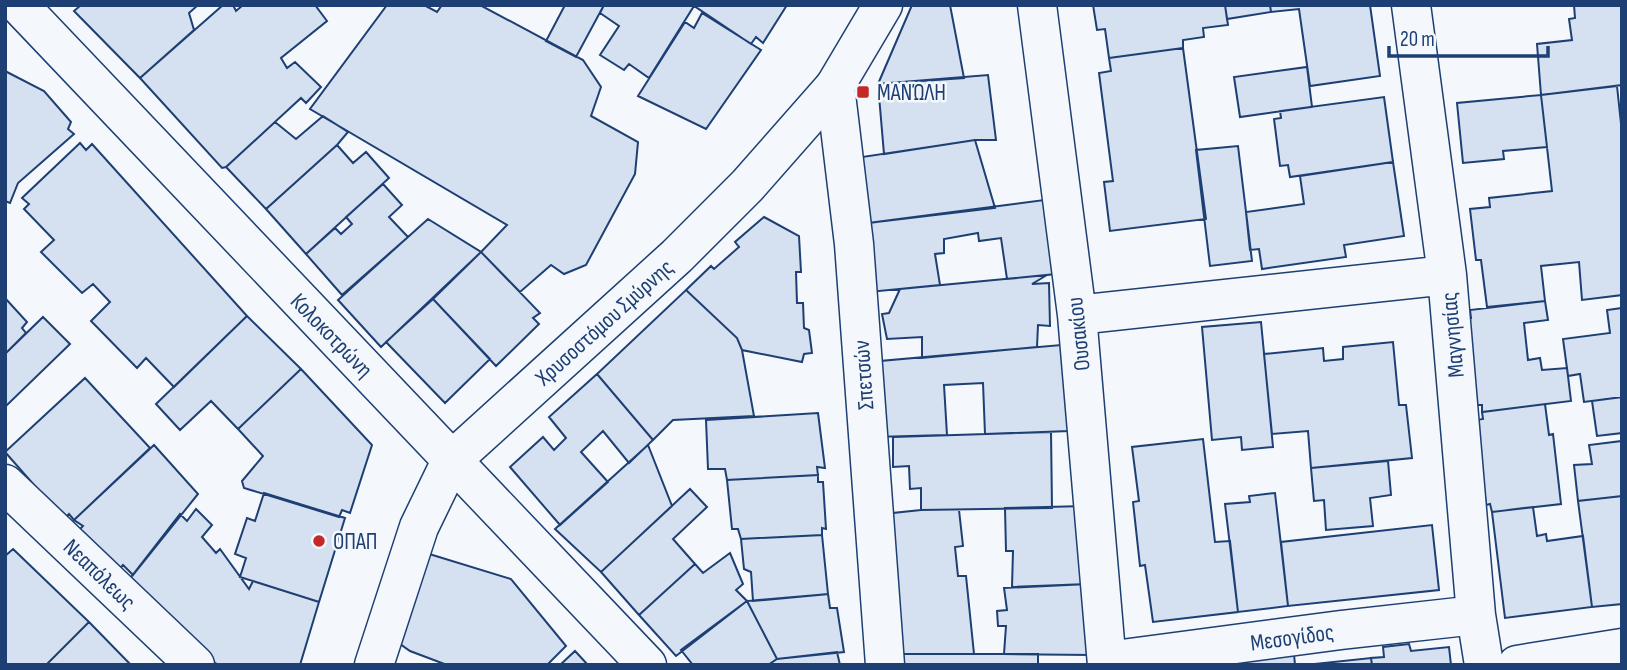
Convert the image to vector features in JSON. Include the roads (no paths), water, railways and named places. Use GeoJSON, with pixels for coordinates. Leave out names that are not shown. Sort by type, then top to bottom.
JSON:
{"type":"FeatureCollection","features":[{"type":"Feature","properties":{"kind":"street","name":"Κολοκοτρώνη"},"geometry":{"type":"LineString","coordinates":[[19,5],[647,665]]}},
{"type":"Feature","properties":{"kind":"street","name":"Χρυσοστόμου Σμύρνης"},"geometry":{"type":"LineString","coordinates":[[374,665],[419,527],[451,461],[677,256],[747,186],[835,86],[883,5]]}},
{"type":"Feature","properties":{"kind":"street","name":"Ουσακίου"},"geometry":{"type":"LineString","coordinates":[[1037,5],[1077,315],[1107,663]]}},
{"type":"Feature","properties":{"kind":"street","name":"Μαγνησίας"},"geometry":{"type":"LineString","coordinates":[[1411,5],[1447,275],[1476,615],[1484,665]]}},
{"type":"Feature","properties":{"kind":"street","name":"Σπετσών"},"geometry":{"type":"LineString","coordinates":[[835,86],[853,244],[885,665]]}},
{"type":"Feature","properties":{"kind":"street"},"geometry":{"type":"LineString","coordinates":[[1077,315],[1447,275]]}},
{"type":"Feature","properties":{"kind":"street","name":"Νεαπόλεως"},"geometry":{"type":"LineString","coordinates":[[5,484],[195,665]]}},
{"type":"Feature","properties":{"kind":"street","name":"Μεσογίδος"},"geometry":{"type":"LineString","coordinates":[[1107,663],[1340,630],[1476,615]]}},
{"type":"Feature","properties":{"kind":"street"},"geometry":{"type":"LineString","coordinates":[[1517,665],[1622,648]]}},
{"type":"Feature","properties":{"kind":"place","name":"ΜΑΝΏΛΗ"},"geometry":{"type":"Point","coordinates":[863,92]}},
{"type":"Feature","properties":{"kind":"place","name":"ΟΠΑΠ"},"geometry":{"type":"Point","coordinates":[319,541]}}]}
